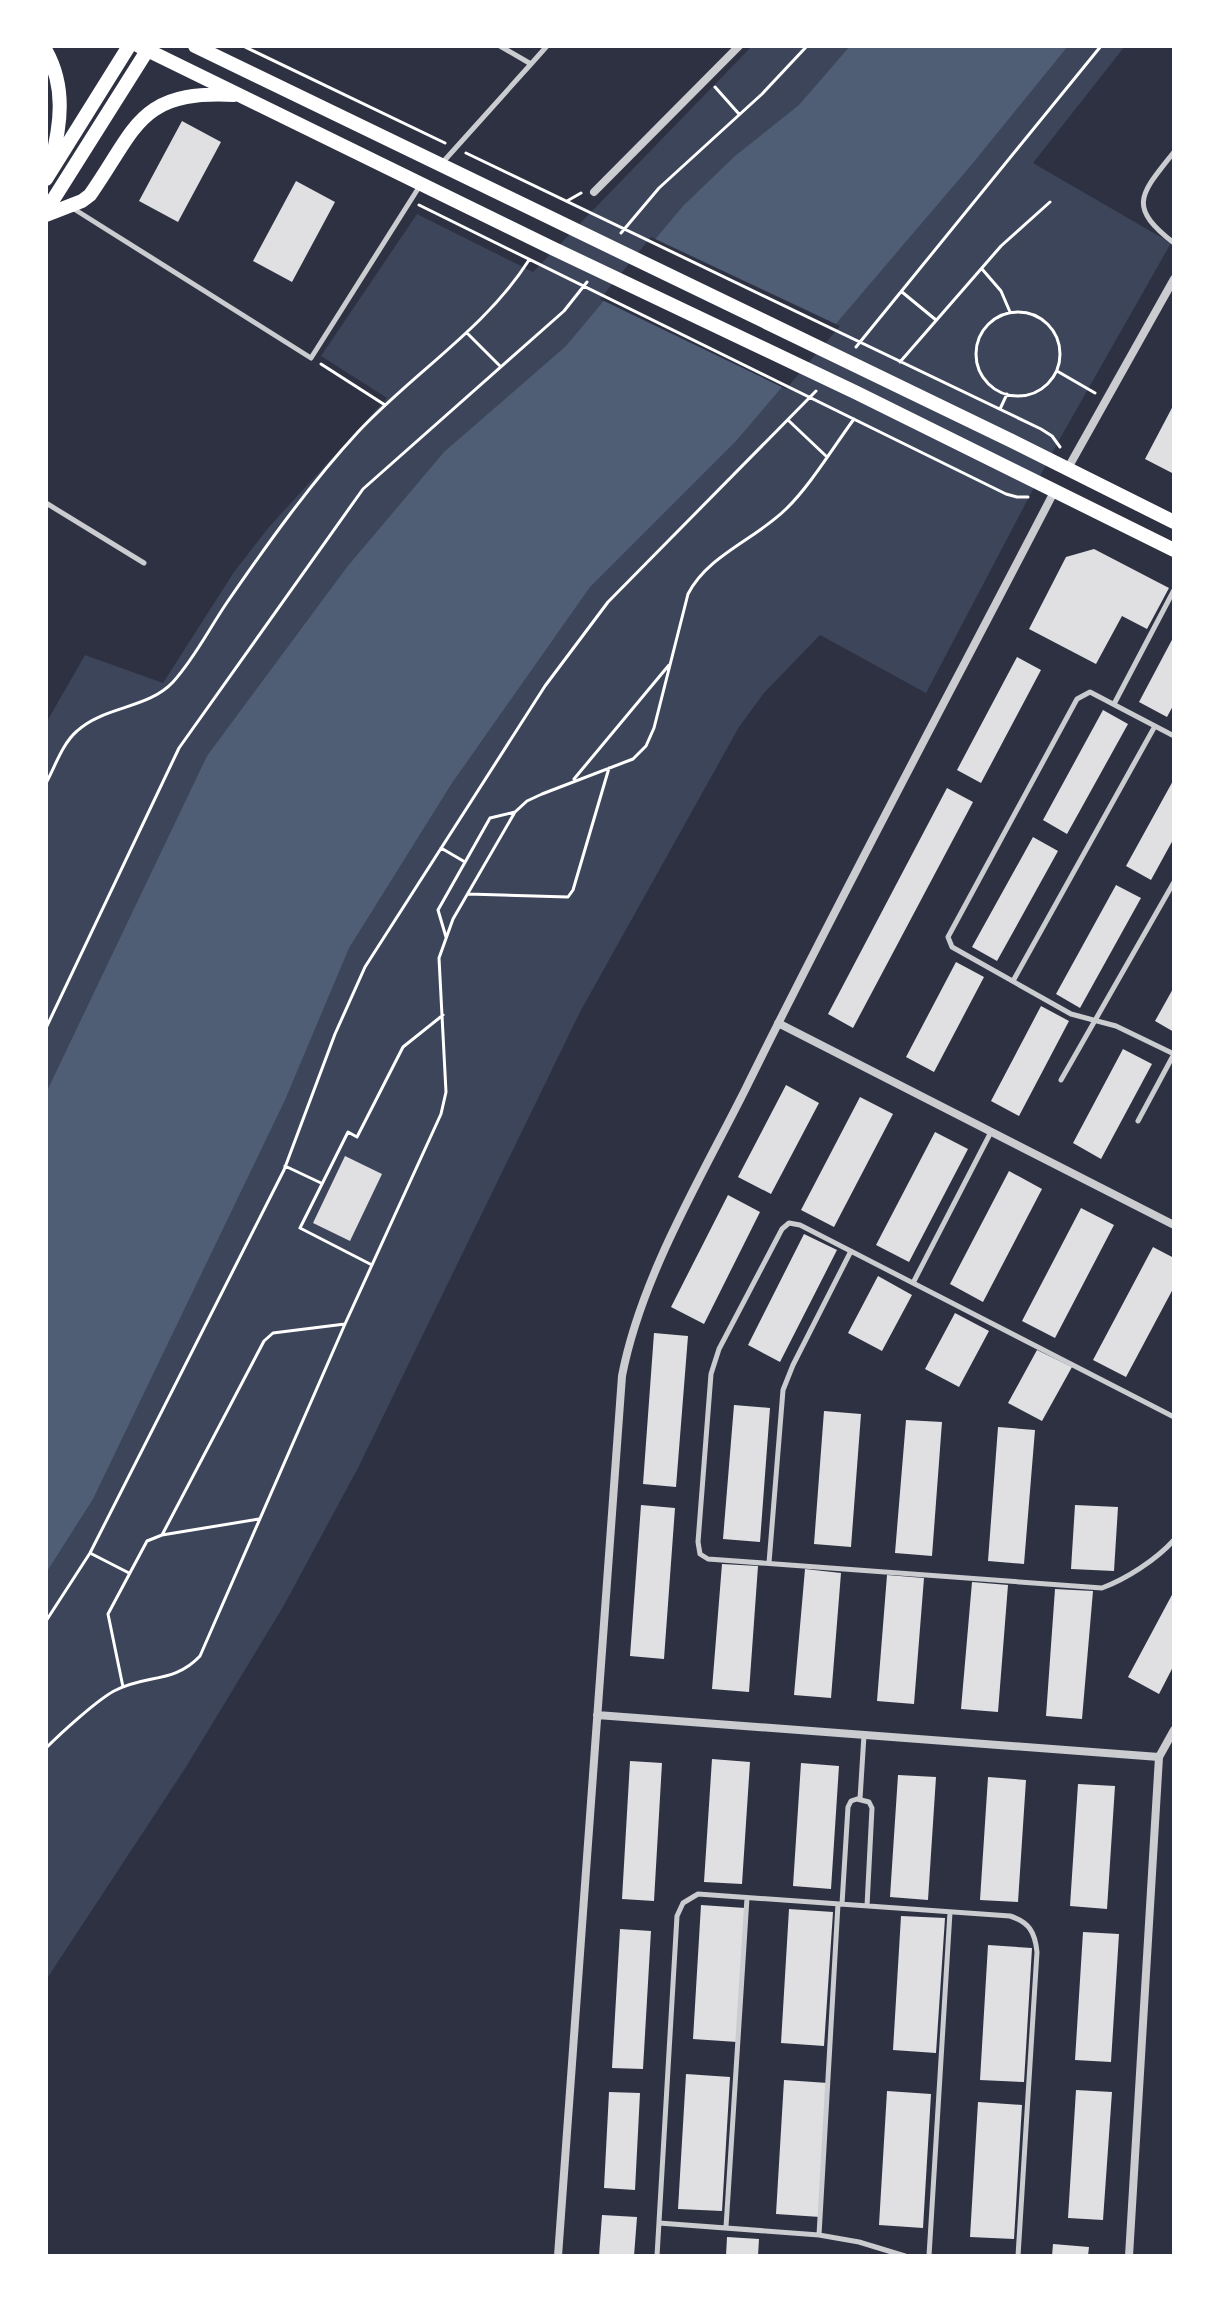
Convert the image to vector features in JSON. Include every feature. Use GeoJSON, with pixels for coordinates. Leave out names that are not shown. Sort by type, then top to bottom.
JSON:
{"type":"FeatureCollection","features":[{"type":"Feature","properties":{"kind":"main road"},"geometry":{"type":"LineString","coordinates":[[47,177],[129,46]]}},
{"type":"Feature","properties":{"kind":"main road"},"geometry":{"type":"LineString","coordinates":[[195,46],[1174,522]]}},
{"type":"Feature","properties":{"kind":"main road"},"geometry":{"type":"LineString","coordinates":[[46,213],[146,47],[1174,550]]}},
{"type":"Feature","properties":{"kind":"main road"},"geometry":{"type":"LineString","coordinates":[[46,51],[55,68],[61,104],[60,122],[47,177]]}},
{"type":"Feature","properties":{"kind":"main road"},"geometry":{"type":"LineString","coordinates":[[46,213],[70,206],[90,195],[129,131],[147,113],[197,95],[241,95]]}},
{"type":"Feature","properties":{"kind":"street"},"geometry":{"type":"LineString","coordinates":[[594,192],[739,46]]}},
{"type":"Feature","properties":{"kind":"street"},"geometry":{"type":"LineString","coordinates":[[1068,468],[1174,279]]}},
{"type":"Feature","properties":{"kind":"street"},"geometry":{"type":"LineString","coordinates":[[558,2256],[622,1376],[628,1347],[647,1289],[778,1023],[1055,490]]}},
{"type":"Feature","properties":{"kind":"street"},"geometry":{"type":"LineString","coordinates":[[778,1023],[1174,1225]]}},
{"type":"Feature","properties":{"kind":"street"},"geometry":{"type":"LineString","coordinates":[[597,1715],[1159,1757]]}},
{"type":"Feature","properties":{"kind":"street"},"geometry":{"type":"LineString","coordinates":[[1129,2256],[1159,1757],[1174,1731]]}},
{"type":"Feature","properties":{"kind":"lane"},"geometry":{"type":"LineString","coordinates":[[500,46],[531,64]]}},
{"type":"Feature","properties":{"kind":"lane"},"geometry":{"type":"LineString","coordinates":[[441,164],[547,46]]}},
{"type":"Feature","properties":{"kind":"lane"},"geometry":{"type":"LineString","coordinates":[[1174,152],[1147,191],[1143,204],[1144,214],[1152,226],[1174,243]]}},
{"type":"Feature","properties":{"kind":"lane"},"geometry":{"type":"LineString","coordinates":[[70,206],[311,358],[421,184]]}},
{"type":"Feature","properties":{"kind":"lane"},"geometry":{"type":"LineString","coordinates":[[46,503],[144,563]]}},
{"type":"Feature","properties":{"kind":"lane"},"geometry":{"type":"LineString","coordinates":[[1114,704],[1174,590]]}},
{"type":"Feature","properties":{"kind":"lane"},"geometry":{"type":"LineString","coordinates":[[1138,1121],[1174,1054],[1124,1029],[1071,1014],[952,947],[948,937],[1077,699],[1090,692],[1174,736]]}},
{"type":"Feature","properties":{"kind":"lane"},"geometry":{"type":"LineString","coordinates":[[1013,981],[1155,726]]}},
{"type":"Feature","properties":{"kind":"lane"},"geometry":{"type":"LineString","coordinates":[[1061,1080],[1174,882]]}},
{"type":"Feature","properties":{"kind":"lane"},"geometry":{"type":"LineString","coordinates":[[913,1283],[991,1132]]}},
{"type":"Feature","properties":{"kind":"lane"},"geometry":{"type":"LineString","coordinates":[[1174,1417],[800,1225],[789,1223],[782,1229],[719,1349],[711,1374],[698,1542],[700,1554],[708,1559],[1102,1588],[1166,1549],[1174,1540]]}},
{"type":"Feature","properties":{"kind":"lane"},"geometry":{"type":"LineString","coordinates":[[769,1563],[783,1390],[851,1251]]}},
{"type":"Feature","properties":{"kind":"lane"},"geometry":{"type":"LineString","coordinates":[[860,1799],[864,1735]]}},
{"type":"Feature","properties":{"kind":"lane"},"geometry":{"type":"LineString","coordinates":[[819,2235],[848,1807],[851,1801],[860,1799],[869,1802],[872,1808],[867,1906]]}},
{"type":"Feature","properties":{"kind":"lane"},"geometry":{"type":"LineString","coordinates":[[657,2256],[677,1916],[683,1903],[698,1894],[1010,1916],[1024,1920],[1035,1934],[1037,1952],[1018,2256]]}},
{"type":"Feature","properties":{"kind":"lane"},"geometry":{"type":"LineString","coordinates":[[726,2227],[747,1898]]}},
{"type":"Feature","properties":{"kind":"lane"},"geometry":{"type":"LineString","coordinates":[[929,2256],[950,1912]]}},
{"type":"Feature","properties":{"kind":"lane"},"geometry":{"type":"LineString","coordinates":[[659,2223],[819,2235],[859,2242],[905,2256]]}},
{"type":"Feature","properties":{"kind":"path"},"geometry":{"type":"LineString","coordinates":[[243,46],[1052,436],[1060,446],[1068,468]]}},
{"type":"Feature","properties":{"kind":"path"},"geometry":{"type":"LineString","coordinates":[[620,235],[659,188],[807,46]]}},
{"type":"Feature","properties":{"kind":"path"},"geometry":{"type":"LineString","coordinates":[[849,356],[1101,46]]}},
{"type":"Feature","properties":{"kind":"path"},"geometry":{"type":"LineString","coordinates":[[707,79],[739,114]]}},
{"type":"Feature","properties":{"kind":"path"},"geometry":{"type":"LineString","coordinates":[[411,201],[1006,494],[1027,497],[1055,490]]}},
{"type":"Feature","properties":{"kind":"path"},"geometry":{"type":"LineString","coordinates":[[900,362],[981,268],[1050,202]]}},
{"type":"Feature","properties":{"kind":"path"},"geometry":{"type":"LineString","coordinates":[[46,783],[77,730],[92,720],[150,698],[174,682],[287,520],[358,433],[467,333],[531,261]]}},
{"type":"Feature","properties":{"kind":"path"},"geometry":{"type":"LineString","coordinates":[[981,268],[1001,291],[1010,312]]}},
{"type":"Feature","properties":{"kind":"path"},"geometry":{"type":"LineString","coordinates":[[46,1028],[179,748],[363,489],[564,311],[593,273]]}},
{"type":"Feature","properties":{"kind":"path"},"geometry":{"type":"LineString","coordinates":[[902,292],[936,320]]}},
{"type":"Feature","properties":{"kind":"path"},"geometry":{"type":"LineString","coordinates":[[1010,312],[1033,314],[1054,331],[1060,344],[1057,371],[1039,391],[1026,395],[1007,394],[988,384],[976,358],[982,330],[992,320],[1010,312]]}},
{"type":"Feature","properties":{"kind":"path"},"geometry":{"type":"LineString","coordinates":[[467,333],[500,366]]}},
{"type":"Feature","properties":{"kind":"path"},"geometry":{"type":"LineString","coordinates":[[311,358],[386,405]]}},
{"type":"Feature","properties":{"kind":"path"},"geometry":{"type":"LineString","coordinates":[[1057,371],[1107,399]]}},
{"type":"Feature","properties":{"kind":"path"},"geometry":{"type":"LineString","coordinates":[[46,1621],[90,1553],[285,1166],[335,1034],[365,967],[545,686],[608,602],[819,388]]}},
{"type":"Feature","properties":{"kind":"path"},"geometry":{"type":"LineString","coordinates":[[1000,410],[1007,394]]}},
{"type":"Feature","properties":{"kind":"path"},"geometry":{"type":"LineString","coordinates":[[46,1748],[112,1692],[175,1675],[189,1668],[200,1656],[441,1114],[446,1092],[439,958],[468,894],[515,812],[527,801],[633,759],[646,746],[654,728],[688,594],[694,582],[709,567],[786,509],[854,419]]}},
{"type":"Feature","properties":{"kind":"path"},"geometry":{"type":"LineString","coordinates":[[788,420],[826,456]]}},
{"type":"Feature","properties":{"kind":"path"},"geometry":{"type":"LineString","coordinates":[[572,782],[670,663]]}},
{"type":"Feature","properties":{"kind":"path"},"geometry":{"type":"LineString","coordinates":[[468,894],[568,897],[573,890],[609,768]]}},
{"type":"Feature","properties":{"kind":"path"},"geometry":{"type":"LineString","coordinates":[[446,937],[438,910],[490,818],[515,812]]}},
{"type":"Feature","properties":{"kind":"path"},"geometry":{"type":"LineString","coordinates":[[441,848],[465,862]]}},
{"type":"Feature","properties":{"kind":"path"},"geometry":{"type":"LineString","coordinates":[[372,1265],[300,1228],[348,1132],[357,1137],[403,1047],[443,1015]]}},
{"type":"Feature","properties":{"kind":"path"},"geometry":{"type":"LineString","coordinates":[[285,1166],[322,1183]]}},
{"type":"Feature","properties":{"kind":"path"},"geometry":{"type":"LineString","coordinates":[[162,1535],[264,1341],[273,1333],[345,1324]]}},
{"type":"Feature","properties":{"kind":"path"},"geometry":{"type":"LineString","coordinates":[[123,1687],[108,1614],[147,1541],[162,1535],[260,1519]]}},
{"type":"Feature","properties":{"kind":"path"},"geometry":{"type":"LineString","coordinates":[[90,1553],[130,1573]]}},
{"type":"Feature","properties":{"kind":"shaded area"},"geometry":{"type":"Polygon","coordinates":[[[752,46],[1125,46],[1033,163],[1171,243],[1058,442],[926,693],[820,635],[764,693],[739,727],[580,1012],[358,1468],[283,1607],[186,1767],[46,1980],[46,723],[85,655],[163,683],[234,572],[269,527],[387,398],[321,356],[417,214],[533,272],[752,46]]]}},
{"type":"Feature","properties":{"kind":"shaded area"},"geometry":{"type":"Polygon","coordinates":[[[850,46],[1068,46],[973,163],[736,441],[590,587],[452,783],[349,948],[285,1100],[93,1499],[46,1573],[46,1093],[207,756],[347,567],[444,452],[566,346],[683,206],[735,156],[799,105],[850,46]]]}},
{"type":"Feature","properties":{"kind":"pier"},"geometry":{"type":"Polygon","coordinates":[[[651,237],[840,326],[786,389],[600,299],[651,237]]]}},
{"type":"Feature","properties":{"kind":"building"},"geometry":{"type":"Polygon","coordinates":[[[182,121],[221,142],[178,222],[139,201],[182,121]]]}},
{"type":"Feature","properties":{"kind":"building"},"geometry":{"type":"Polygon","coordinates":[[[296,181],[335,202],[292,282],[253,261],[296,181]]]}},
{"type":"Feature","properties":{"kind":"building"},"geometry":{"type":"Polygon","coordinates":[[[1174,404],[1174,474],[1145,459],[1174,404]]]}},
{"type":"Feature","properties":{"kind":"building"},"geometry":{"type":"Polygon","coordinates":[[[1094,549],[1169,588],[1147,629],[1122,616],[1096,664],[1029,629],[1066,557],[1094,549]]]}},
{"type":"Feature","properties":{"kind":"building"},"geometry":{"type":"Polygon","coordinates":[[[1174,636],[1174,704],[1167,717],[1139,702],[1174,636]]]}},
{"type":"Feature","properties":{"kind":"building"},"geometry":{"type":"Polygon","coordinates":[[[1017,657],[1041,670],[981,783],[957,770],[1017,657]]]}},
{"type":"Feature","properties":{"kind":"building"},"geometry":{"type":"Polygon","coordinates":[[[1103,710],[1128,724],[1067,834],[1043,820],[1103,710]]]}},
{"type":"Feature","properties":{"kind":"building"},"geometry":{"type":"Polygon","coordinates":[[[1174,779],[1174,838],[1151,880],[1126,866],[1174,779]]]}},
{"type":"Feature","properties":{"kind":"building"},"geometry":{"type":"Polygon","coordinates":[[[947,788],[973,802],[853,1028],[828,1014],[947,788]]]}},
{"type":"Feature","properties":{"kind":"building"},"geometry":{"type":"Polygon","coordinates":[[[1033,837],[1058,851],[997,961],[972,947],[1033,837]]]}},
{"type":"Feature","properties":{"kind":"building"},"geometry":{"type":"Polygon","coordinates":[[[1116,885],[1141,898],[1080,1008],[1056,994],[1116,885]]]}},
{"type":"Feature","properties":{"kind":"building"},"geometry":{"type":"Polygon","coordinates":[[[956,962],[984,977],[934,1072],[906,1057],[956,962]]]}},
{"type":"Feature","properties":{"kind":"building"},"geometry":{"type":"Polygon","coordinates":[[[1174,987],[1174,1032],[1155,1021],[1174,987]]]}},
{"type":"Feature","properties":{"kind":"building"},"geometry":{"type":"Polygon","coordinates":[[[1041,1006],[1069,1021],[1019,1116],[991,1101],[1041,1006]]]}},
{"type":"Feature","properties":{"kind":"building"},"geometry":{"type":"Polygon","coordinates":[[[1123,1049],[1152,1064],[1101,1159],[1073,1143],[1123,1049]]]}},
{"type":"Feature","properties":{"kind":"building"},"geometry":{"type":"Polygon","coordinates":[[[786,1085],[819,1103],[771,1194],[738,1177],[786,1085]]]}},
{"type":"Feature","properties":{"kind":"building"},"geometry":{"type":"Polygon","coordinates":[[[860,1097],[893,1114],[834,1227],[801,1210],[860,1097]]]}},
{"type":"Feature","properties":{"kind":"building"},"geometry":{"type":"Polygon","coordinates":[[[935,1132],[968,1149],[909,1262],[876,1245],[935,1132]]]}},
{"type":"Feature","properties":{"kind":"building"},"geometry":{"type":"Polygon","coordinates":[[[345,1156],[382,1174],[350,1241],[313,1223],[345,1156]]]}},
{"type":"Feature","properties":{"kind":"building"},"geometry":{"type":"Polygon","coordinates":[[[1009,1171],[1042,1189],[983,1302],[950,1284],[1009,1171]]]}},
{"type":"Feature","properties":{"kind":"building"},"geometry":{"type":"Polygon","coordinates":[[[728,1195],[760,1212],[704,1324],[671,1307],[728,1195]]]}},
{"type":"Feature","properties":{"kind":"building"},"geometry":{"type":"Polygon","coordinates":[[[1081,1208],[1114,1225],[1055,1338],[1022,1321],[1081,1208]]]}},
{"type":"Feature","properties":{"kind":"building"},"geometry":{"type":"Polygon","coordinates":[[[804,1234],[837,1250],[780,1362],[748,1345],[804,1234]]]}},
{"type":"Feature","properties":{"kind":"building"},"geometry":{"type":"Polygon","coordinates":[[[1153,1247],[1174,1258],[1174,1287],[1126,1377],[1093,1360],[1153,1247]]]}},
{"type":"Feature","properties":{"kind":"building"},"geometry":{"type":"Polygon","coordinates":[[[878,1276],[912,1295],[882,1351],[848,1333],[878,1276]]]}},
{"type":"Feature","properties":{"kind":"building"},"geometry":{"type":"Polygon","coordinates":[[[955,1313],[989,1331],[959,1387],[925,1369],[955,1313]]]}},
{"type":"Feature","properties":{"kind":"building"},"geometry":{"type":"Polygon","coordinates":[[[654,1333],[688,1336],[676,1487],[643,1484],[654,1333]]]}},
{"type":"Feature","properties":{"kind":"building"},"geometry":{"type":"Polygon","coordinates":[[[1037,1350],[1072,1367],[1042,1421],[1008,1403],[1037,1350]]]}},
{"type":"Feature","properties":{"kind":"building"},"geometry":{"type":"Polygon","coordinates":[[[734,1405],[770,1408],[760,1542],[723,1539],[734,1405]]]}},
{"type":"Feature","properties":{"kind":"building"},"geometry":{"type":"Polygon","coordinates":[[[824,1411],[861,1414],[851,1547],[814,1544],[824,1411]]]}},
{"type":"Feature","properties":{"kind":"building"},"geometry":{"type":"Polygon","coordinates":[[[906,1420],[942,1422],[932,1556],[895,1553],[906,1420]]]}},
{"type":"Feature","properties":{"kind":"building"},"geometry":{"type":"Polygon","coordinates":[[[998,1427],[1035,1430],[1024,1564],[988,1561],[998,1427]]]}},
{"type":"Feature","properties":{"kind":"building"},"geometry":{"type":"Polygon","coordinates":[[[641,1505],[675,1508],[664,1659],[630,1656],[641,1505]]]}},
{"type":"Feature","properties":{"kind":"building"},"geometry":{"type":"Polygon","coordinates":[[[1075,1505],[1118,1507],[1114,1571],[1071,1569],[1075,1505]]]}},
{"type":"Feature","properties":{"kind":"building"},"geometry":{"type":"Polygon","coordinates":[[[722,1564],[758,1566],[749,1692],[712,1689],[722,1564]]]}},
{"type":"Feature","properties":{"kind":"building"},"geometry":{"type":"Polygon","coordinates":[[[805,1569],[841,1573],[831,1698],[794,1695],[805,1569]]]}},
{"type":"Feature","properties":{"kind":"building"},"geometry":{"type":"Polygon","coordinates":[[[887,1575],[924,1578],[914,1704],[877,1701],[887,1575]]]}},
{"type":"Feature","properties":{"kind":"building"},"geometry":{"type":"Polygon","coordinates":[[[972,1582],[1008,1585],[998,1712],[961,1709],[972,1582]]]}},
{"type":"Feature","properties":{"kind":"building"},"geometry":{"type":"Polygon","coordinates":[[[1055,1589],[1093,1591],[1082,1719],[1046,1716],[1055,1589]]]}},
{"type":"Feature","properties":{"kind":"building"},"geometry":{"type":"Polygon","coordinates":[[[1174,1591],[1174,1665],[1159,1694],[1128,1677],[1174,1591]]]}},
{"type":"Feature","properties":{"kind":"building"},"geometry":{"type":"Polygon","coordinates":[[[712,1759],[750,1762],[742,1884],[704,1882],[712,1759]]]}},
{"type":"Feature","properties":{"kind":"building"},"geometry":{"type":"Polygon","coordinates":[[[630,1761],[662,1763],[654,1901],[622,1899],[630,1761]]]}},
{"type":"Feature","properties":{"kind":"building"},"geometry":{"type":"Polygon","coordinates":[[[801,1763],[839,1766],[831,1889],[793,1886],[801,1763]]]}},
{"type":"Feature","properties":{"kind":"building"},"geometry":{"type":"Polygon","coordinates":[[[898,1775],[936,1777],[928,1900],[890,1897],[898,1775]]]}},
{"type":"Feature","properties":{"kind":"building"},"geometry":{"type":"Polygon","coordinates":[[[988,1777],[1026,1780],[1018,1902],[980,1900],[988,1777]]]}},
{"type":"Feature","properties":{"kind":"building"},"geometry":{"type":"Polygon","coordinates":[[[1078,1784],[1115,1786],[1107,1909],[1070,1906],[1078,1784]]]}},
{"type":"Feature","properties":{"kind":"building"},"geometry":{"type":"Polygon","coordinates":[[[701,1905],[745,1908],[737,2042],[693,2039],[701,1905]]]}},
{"type":"Feature","properties":{"kind":"building"},"geometry":{"type":"Polygon","coordinates":[[[789,1909],[833,1912],[824,2046],[781,2043],[789,1909]]]}},
{"type":"Feature","properties":{"kind":"building"},"geometry":{"type":"Polygon","coordinates":[[[901,1916],[945,1918],[936,2053],[893,2050],[901,1916]]]}},
{"type":"Feature","properties":{"kind":"building"},"geometry":{"type":"Polygon","coordinates":[[[620,1929],[651,1931],[643,2069],[612,2068],[620,1929]]]}},
{"type":"Feature","properties":{"kind":"building"},"geometry":{"type":"Polygon","coordinates":[[[1083,1932],[1119,1934],[1111,2062],[1075,2060],[1083,1932]]]}},
{"type":"Feature","properties":{"kind":"building"},"geometry":{"type":"Polygon","coordinates":[[[988,1945],[1032,1948],[1024,2082],[980,2080],[988,1945]]]}},
{"type":"Feature","properties":{"kind":"building"},"geometry":{"type":"Polygon","coordinates":[[[686,2074],[730,2077],[722,2211],[678,2209],[686,2074]]]}},
{"type":"Feature","properties":{"kind":"building"},"geometry":{"type":"Polygon","coordinates":[[[784,2080],[828,2083],[820,2217],[776,2214],[784,2080]]]}},
{"type":"Feature","properties":{"kind":"building"},"geometry":{"type":"Polygon","coordinates":[[[1076,2090],[1112,2092],[1103,2220],[1068,2218],[1076,2090]]]}},
{"type":"Feature","properties":{"kind":"building"},"geometry":{"type":"Polygon","coordinates":[[[887,2091],[931,2094],[923,2228],[879,2225],[887,2091]]]}},
{"type":"Feature","properties":{"kind":"building"},"geometry":{"type":"Polygon","coordinates":[[[609,2092],[640,2093],[635,2190],[604,2188],[609,2092]]]}},
{"type":"Feature","properties":{"kind":"building"},"geometry":{"type":"Polygon","coordinates":[[[978,2102],[1022,2105],[1014,2239],[970,2237],[978,2102]]]}},
{"type":"Feature","properties":{"kind":"building"},"geometry":{"type":"Polygon","coordinates":[[[602,2215],[637,2217],[634,2256],[599,2256],[602,2215]]]}},
{"type":"Feature","properties":{"kind":"building"},"geometry":{"type":"Polygon","coordinates":[[[727,2237],[759,2239],[758,2256],[726,2256],[727,2237]]]}},
{"type":"Feature","properties":{"kind":"building"},"geometry":{"type":"Polygon","coordinates":[[[1053,2244],[1089,2247],[1088,2256],[1052,2256],[1053,2244]]]}}]}
